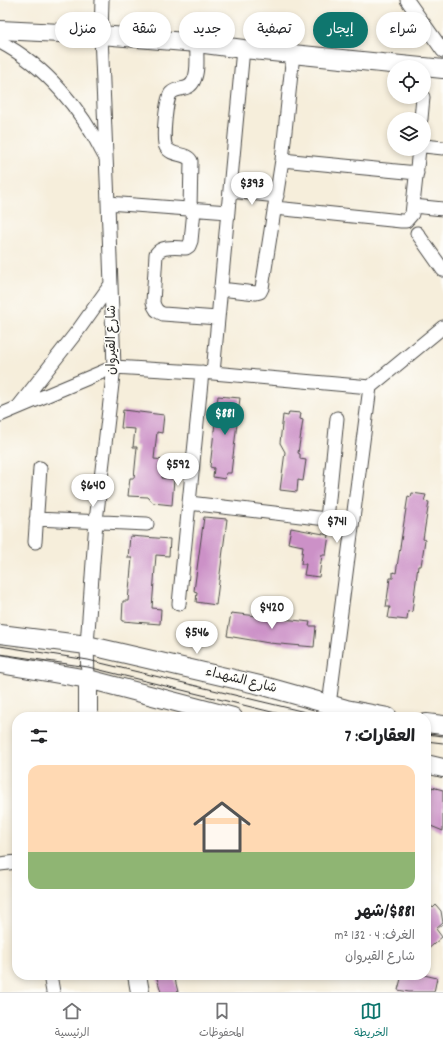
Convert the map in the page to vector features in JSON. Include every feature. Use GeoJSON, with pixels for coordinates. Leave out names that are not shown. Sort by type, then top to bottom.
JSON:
{"type":"FeatureCollection","features":[{"type":"Feature","properties":{"kind":"main road"},"geometry":{"type":"LineString","coordinates":[[0,30],[55,33]]}},
{"type":"Feature","properties":{"kind":"main road"},"geometry":{"type":"LineString","coordinates":[[111,36],[179,42]]}},
{"type":"Feature","properties":{"kind":"main road"},"geometry":{"type":"LineString","coordinates":[[235,48],[387,66]]}},
{"type":"Feature","properties":{"kind":"main road"},"geometry":{"type":"LineString","coordinates":[[431,70],[443,69]]}},
{"type":"Feature","properties":{"kind":"main road","name":"شارع الشهداء"},"geometry":{"type":"LineString","coordinates":[[0,634],[87,645],[264,686],[328,705],[363,712]]}},
{"type":"Feature","properties":{"kind":"main road"},"geometry":{"type":"LineString","coordinates":[[0,664],[88,679],[214,712]]}},
{"type":"Feature","properties":{"kind":"main road"},"geometry":{"type":"LineString","coordinates":[[88,679],[88,712]]}},
{"type":"Feature","properties":{"kind":"main road"},"geometry":{"type":"LineString","coordinates":[[431,724],[443,725]]}},
{"type":"Feature","properties":{"kind":"main road"},"geometry":{"type":"LineString","coordinates":[[431,765],[443,768]]}},
{"type":"Feature","properties":{"kind":"main road"},"geometry":{"type":"LineString","coordinates":[[138,980],[140,992]]}},
{"type":"Feature","properties":{"kind":"street","name":"شارع القيروان"},"geometry":{"type":"LineString","coordinates":[[102,0],[102,12]]}},
{"type":"Feature","properties":{"kind":"street"},"geometry":{"type":"LineString","coordinates":[[407,0],[443,51]]}},
{"type":"Feature","properties":{"kind":"street"},"geometry":{"type":"LineString","coordinates":[[0,42],[37,67],[64,93],[95,136],[107,160]]}},
{"type":"Feature","properties":{"kind":"street","name":"شارع القيروان"},"geometry":{"type":"LineString","coordinates":[[88,679],[87,645],[96,521],[114,367],[102,48]]}},
{"type":"Feature","properties":{"kind":"street"},"geometry":{"type":"LineString","coordinates":[[197,48],[195,79],[189,86],[174,91],[169,97],[164,137],[164,142],[169,151],[173,154],[187,156],[191,160],[191,241],[189,246],[186,248],[163,248],[156,254],[153,302],[156,310],[163,314],[218,318]]}},
{"type":"Feature","properties":{"kind":"street"},"geometry":{"type":"LineString","coordinates":[[179,604],[189,503],[208,372],[218,318],[243,49]]}},
{"type":"Feature","properties":{"kind":"street"},"geometry":{"type":"LineString","coordinates":[[220,289],[256,293],[262,288],[282,160],[293,54]]}},
{"type":"Feature","properties":{"kind":"street"},"geometry":{"type":"LineString","coordinates":[[431,147],[443,148]]}},
{"type":"Feature","properties":{"kind":"street"},"geometry":{"type":"LineString","coordinates":[[230,192],[276,202],[406,221],[412,214],[418,156]]}},
{"type":"Feature","properties":{"kind":"street"},"geometry":{"type":"LineString","coordinates":[[282,160],[417,173]]}},
{"type":"Feature","properties":{"kind":"street"},"geometry":{"type":"LineString","coordinates":[[108,203],[228,212]]}},
{"type":"Feature","properties":{"kind":"street"},"geometry":{"type":"LineString","coordinates":[[413,206],[443,209]]}},
{"type":"Feature","properties":{"kind":"street"},"geometry":{"type":"LineString","coordinates":[[417,234],[443,270]]}},
{"type":"Feature","properties":{"kind":"street"},"geometry":{"type":"LineString","coordinates":[[18,407],[80,329],[111,284]]}},
{"type":"Feature","properties":{"kind":"street"},"geometry":{"type":"LineString","coordinates":[[328,705],[370,387],[443,327]]}},
{"type":"Feature","properties":{"kind":"street"},"geometry":{"type":"LineString","coordinates":[[0,415],[114,367],[208,372],[370,387]]}},
{"type":"Feature","properties":{"kind":"street"},"geometry":{"type":"LineString","coordinates":[[327,519],[337,418]]}},
{"type":"Feature","properties":{"kind":"street"},"geometry":{"type":"LineString","coordinates":[[35,542],[40,468]]}},
{"type":"Feature","properties":{"kind":"street"},"geometry":{"type":"LineString","coordinates":[[189,503],[352,522]]}},
{"type":"Feature","properties":{"kind":"street"},"geometry":{"type":"LineString","coordinates":[[36,518],[147,524]]}},
{"type":"Feature","properties":{"kind":"street"},"geometry":{"type":"LineString","coordinates":[[0,864],[12,863]]}},
{"type":"Feature","properties":{"kind":"street"},"geometry":{"type":"LineString","coordinates":[[51,980],[53,992]]}},
{"type":"Feature","properties":{"kind":"building"},"geometry":{"type":"Polygon","coordinates":[[[218,396],[240,398],[231,473],[226,473],[225,479],[213,477],[214,468],[210,467],[218,396]]]}},
{"type":"Feature","properties":{"kind":"building"},"geometry":{"type":"Polygon","coordinates":[[[123,410],[164,415],[162,433],[157,432],[154,459],[164,460],[162,478],[174,479],[172,505],[153,503],[148,497],[128,496],[130,478],[134,478],[137,447],[133,447],[135,429],[121,428],[123,410]]]}},
{"type":"Feature","properties":{"kind":"building"},"geometry":{"type":"Polygon","coordinates":[[[289,412],[301,413],[300,419],[303,420],[298,453],[300,454],[300,459],[306,460],[303,481],[298,480],[297,492],[280,490],[285,452],[280,443],[283,415],[288,416],[289,412]]]}},
{"type":"Feature","properties":{"kind":"building"},"geometry":{"type":"Polygon","coordinates":[[[412,493],[426,495],[424,501],[429,502],[423,539],[425,540],[421,566],[418,566],[412,612],[408,611],[407,620],[388,618],[390,607],[386,607],[390,578],[393,578],[393,572],[396,573],[408,496],[411,497],[412,493]]]}},
{"type":"Feature","properties":{"kind":"building"},"geometry":{"type":"Polygon","coordinates":[[[204,517],[227,519],[216,605],[196,602],[197,592],[194,591],[204,517]]]}},
{"type":"Feature","properties":{"kind":"building"},"geometry":{"type":"Polygon","coordinates":[[[291,528],[329,535],[326,555],[322,555],[319,577],[304,575],[306,564],[301,564],[303,546],[288,543],[291,528]]]}},
{"type":"Feature","properties":{"kind":"building"},"geometry":{"type":"Polygon","coordinates":[[[130,536],[170,539],[169,556],[156,555],[152,608],[161,609],[160,624],[122,621],[123,601],[128,601],[132,558],[128,558],[130,536]]]}},
{"type":"Feature","properties":{"kind":"building"},"geometry":{"type":"Polygon","coordinates":[[[231,613],[310,622],[309,626],[316,626],[314,647],[269,643],[227,636],[231,613]]]}},
{"type":"Feature","properties":{"kind":"building"},"geometry":{"type":"Polygon","coordinates":[[[432,787],[443,790],[443,831],[431,826],[432,787]]]}},
{"type":"Feature","properties":{"kind":"building"},"geometry":{"type":"Polygon","coordinates":[[[436,905],[441,911],[443,923],[436,929],[442,937],[431,947],[431,906],[433,908],[436,905]]]}},
{"type":"Feature","properties":{"kind":"building"},"geometry":{"type":"Polygon","coordinates":[[[431,977],[437,978],[434,992],[409,992],[398,990],[401,980],[431,980],[431,977]]]}},
{"type":"Feature","properties":{"kind":"building"},"geometry":{"type":"Polygon","coordinates":[[[157,980],[175,980],[178,992],[161,992],[157,980]]]}},
{"type":"Feature","properties":{"kind":"tram line"},"geometry":{"type":"LineString","coordinates":[[0,646],[88,660],[305,712]]}},
{"type":"Feature","properties":{"kind":"tram line"},"geometry":{"type":"LineString","coordinates":[[0,654],[88,667],[272,712]]}},
{"type":"Feature","properties":{"kind":"tram line"},"geometry":{"type":"LineString","coordinates":[[431,735],[443,736]]}},
{"type":"Feature","properties":{"kind":"tram line"},"geometry":{"type":"LineString","coordinates":[[431,742],[443,743]]}}]}
